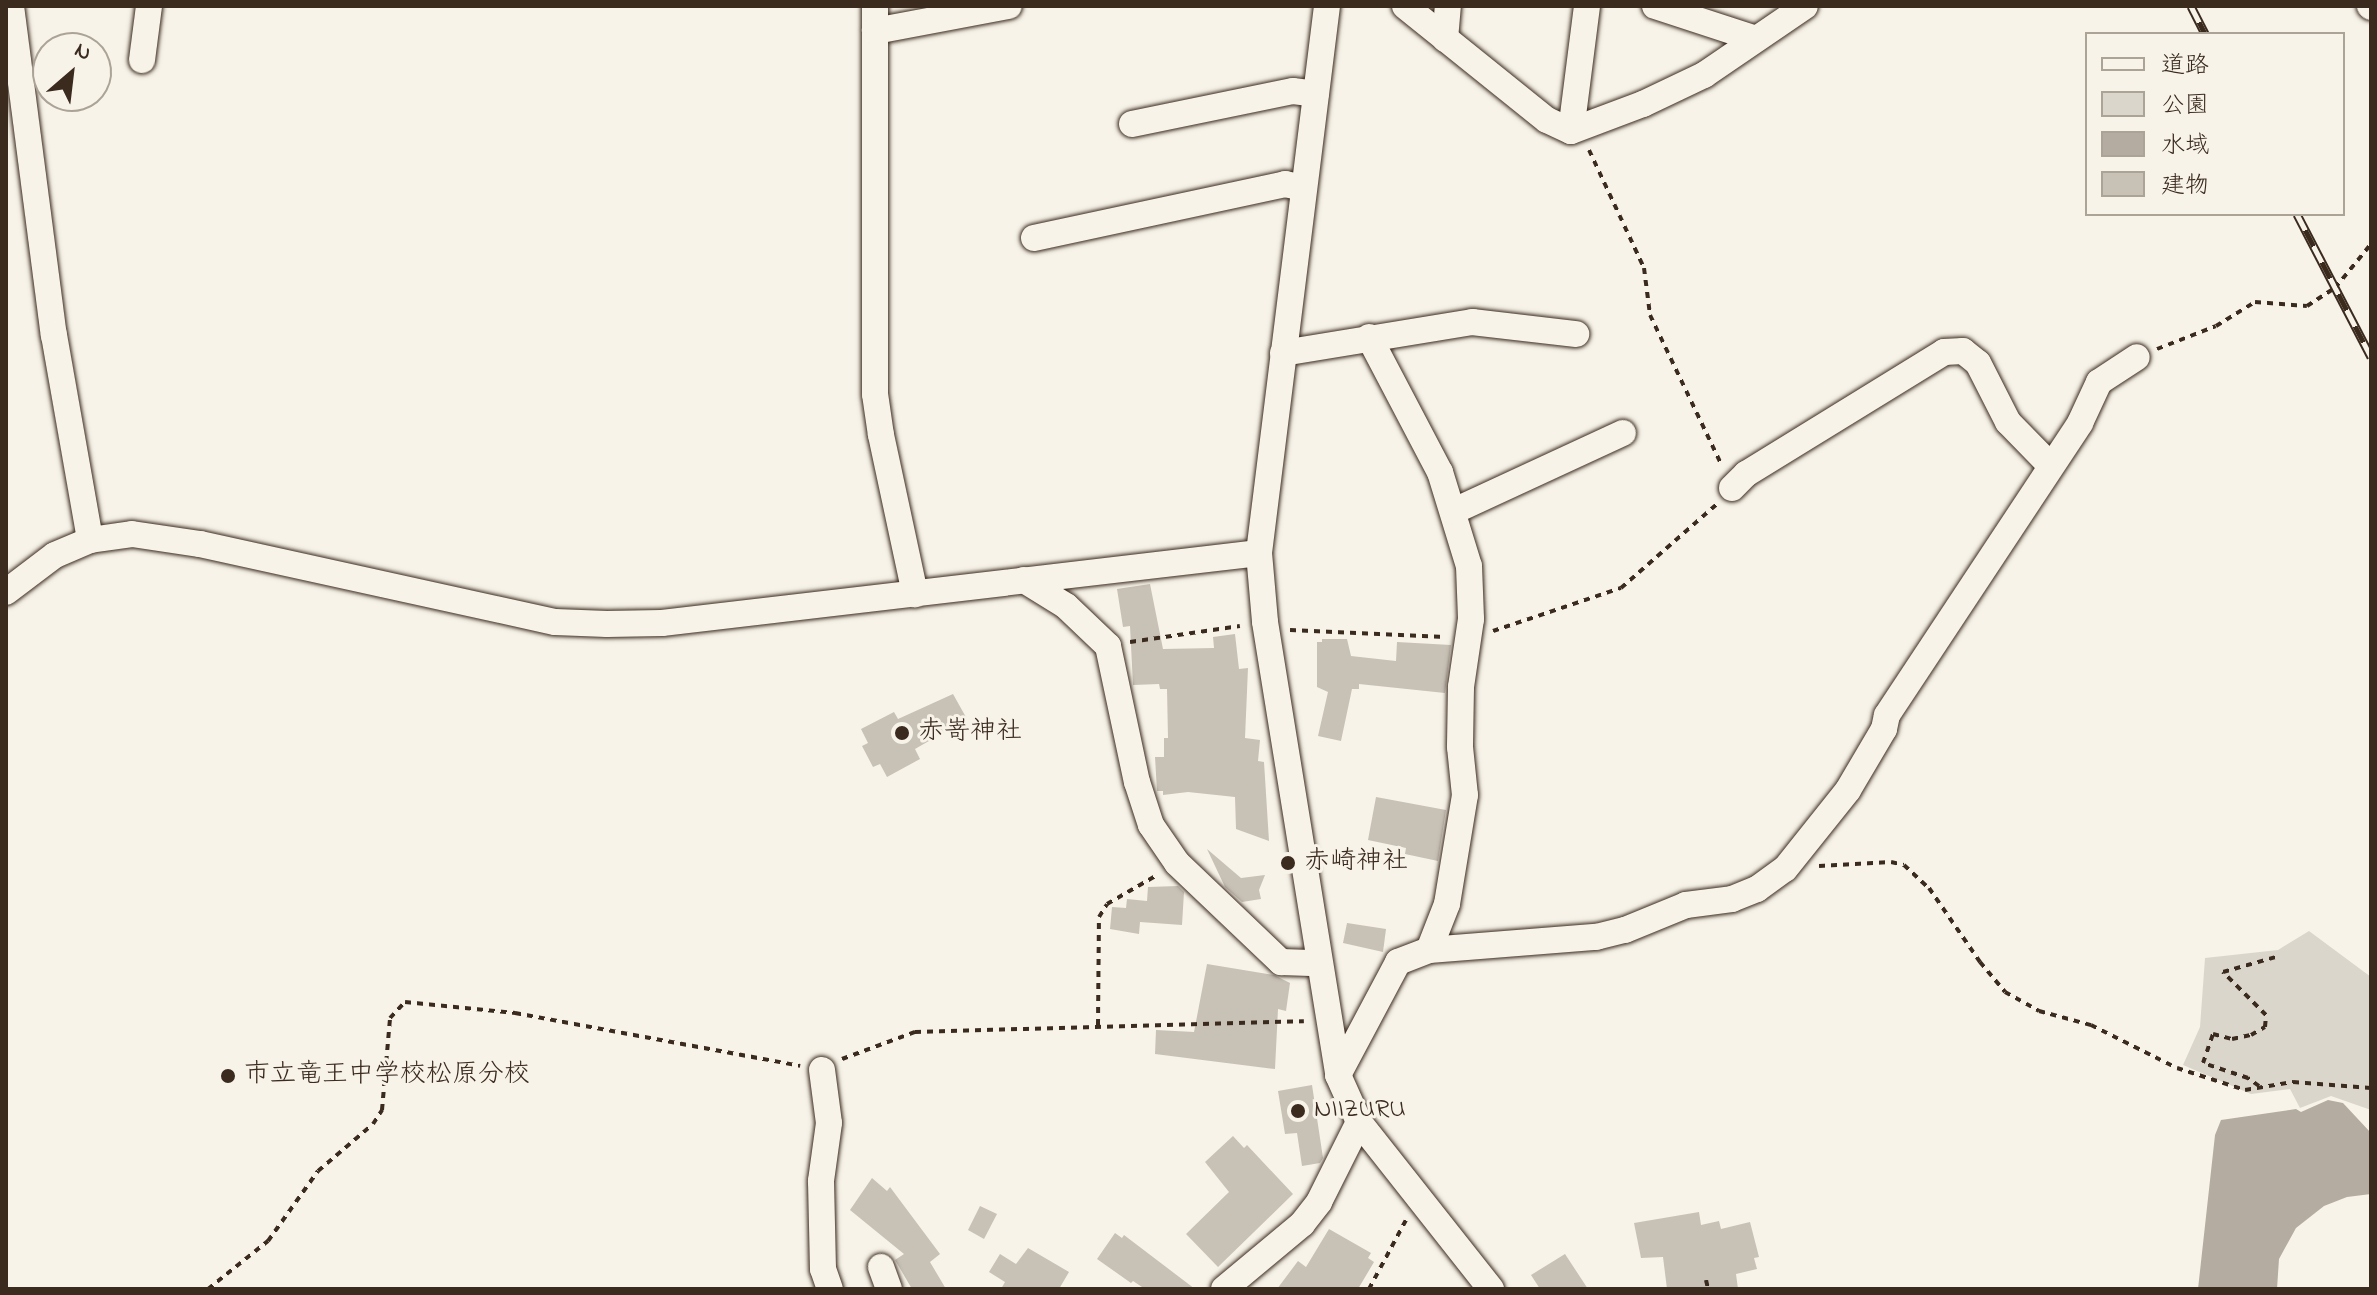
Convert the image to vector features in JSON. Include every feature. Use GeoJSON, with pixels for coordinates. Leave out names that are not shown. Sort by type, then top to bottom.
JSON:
{"type":"FeatureCollection","features":[{"type":"Feature","properties":{"kind":"street"},"geometry":{"type":"LineString","coordinates":[[11,6],[54,335],[90,540]]}},
{"type":"Feature","properties":{"kind":"street"},"geometry":{"type":"LineString","coordinates":[[142,60],[149,6]]}},
{"type":"Feature","properties":{"kind":"street"},"geometry":{"type":"LineString","coordinates":[[915,594],[875,394],[875,19],[1009,6]]}},
{"type":"Feature","properties":{"kind":"street"},"geometry":{"type":"LineString","coordinates":[[1327,6],[1259,553],[1266,627],[1326,1019],[1338,1075],[1359,1122],[1491,1289]]}},
{"type":"Feature","properties":{"kind":"street"},"geometry":{"type":"LineString","coordinates":[[1405,6],[1547,120],[1571,131],[1643,104],[1704,75],[1805,6]]}},
{"type":"Feature","properties":{"kind":"street"},"geometry":{"type":"LineString","coordinates":[[1445,39],[1448,6]]}},
{"type":"Feature","properties":{"kind":"street"},"geometry":{"type":"LineString","coordinates":[[1571,131],[1587,6]]}},
{"type":"Feature","properties":{"kind":"street"},"geometry":{"type":"LineString","coordinates":[[1655,6],[1756,39]]}},
{"type":"Feature","properties":{"kind":"street"},"geometry":{"type":"LineString","coordinates":[[1132,124],[1293,91],[1316,94]]}},
{"type":"Feature","properties":{"kind":"street"},"geometry":{"type":"LineString","coordinates":[[1034,238],[1285,184],[1304,188]]}},
{"type":"Feature","properties":{"kind":"street"},"geometry":{"type":"LineString","coordinates":[[1283,353],[1472,322],[1576,334]]}},
{"type":"Feature","properties":{"kind":"street"},"geometry":{"type":"LineString","coordinates":[[1369,337],[1429,449],[1454,511],[1469,566],[1468,639],[1461,687],[1460,747],[1465,795],[1447,904],[1429,950]]}},
{"type":"Feature","properties":{"kind":"street"},"geometry":{"type":"LineString","coordinates":[[1732,488],[1746,474],[1944,352],[1963,351],[1978,363],[2008,422],[2050,465]]}},
{"type":"Feature","properties":{"kind":"street"},"geometry":{"type":"LineString","coordinates":[[1338,1075],[1398,962],[1429,950],[1596,937],[1625,930],[1686,905],[1732,899],[1757,889],[1789,865],[1848,790],[1884,729],[1895,701],[2080,423],[2099,382],[2137,357]]}},
{"type":"Feature","properties":{"kind":"street"},"geometry":{"type":"LineString","coordinates":[[1454,511],[1623,433]]}},
{"type":"Feature","properties":{"kind":"street"},"geometry":{"type":"LineString","coordinates":[[6,592],[55,555],[90,540],[132,534],[200,544],[555,622],[662,623],[1259,553]]}},
{"type":"Feature","properties":{"kind":"street"},"geometry":{"type":"LineString","coordinates":[[1024,580],[1066,606],[1108,646],[1137,782],[1151,825],[1177,863],[1281,962],[1318,963]]}},
{"type":"Feature","properties":{"kind":"street"},"geometry":{"type":"LineString","coordinates":[[822,1070],[829,1123],[821,1181],[823,1269],[830,1289]]}},
{"type":"Feature","properties":{"kind":"street"},"geometry":{"type":"LineString","coordinates":[[1224,1289],[1302,1224],[1319,1202],[1359,1122]]}},
{"type":"Feature","properties":{"kind":"path"},"geometry":{"type":"LineString","coordinates":[[1108,646],[1266,627],[1468,639],[1621,588],[1732,488],[1650,315],[1644,268],[1599,167],[1584,140],[1571,131]]}},
{"type":"Feature","properties":{"kind":"path"},"geometry":{"type":"LineString","coordinates":[[2137,357],[2216,326],[2255,302],[2307,306],[2335,288],[2371,244]]}},
{"type":"Feature","properties":{"kind":"path"},"geometry":{"type":"LineString","coordinates":[[1789,865],[1840,867],[1891,862],[1904,865],[1929,888],[1993,980],[2019,1001],[2039,1011],[2091,1025],[2177,1068],[2245,1090],[2293,1082],[2371,1088]]}},
{"type":"Feature","properties":{"kind":"path"},"geometry":{"type":"LineString","coordinates":[[1098,1025],[1099,917],[1107,904],[1177,863]]}},
{"type":"Feature","properties":{"kind":"path"},"geometry":{"type":"LineString","coordinates":[[2261,1088],[2248,1078],[2203,1063],[2213,1034],[2232,1039],[2251,1035],[2265,1027],[2266,1015],[2223,972],[2279,956]]}},
{"type":"Feature","properties":{"kind":"path"},"geometry":{"type":"LineString","coordinates":[[208,1289],[268,1241],[318,1171],[373,1124],[382,1110],[390,1018],[405,1002],[515,1013],[822,1070],[850,1054],[915,1032],[1098,1025],[1247,1025],[1326,1019]]}},
{"type":"Feature","properties":{"kind":"path"},"geometry":{"type":"LineString","coordinates":[[1369,1289],[1419,1197]]}},
{"type":"Feature","properties":{"kind":"path"},"geometry":{"type":"LineString","coordinates":[[1706,1280],[1708,1289]]}},
{"type":"Feature","properties":{"kind":"green space"},"geometry":{"type":"Polygon","coordinates":[[[2309,931],[2371,977],[2371,1110],[2331,1096],[2300,1108],[2290,1089],[2251,1094],[2183,1065],[2200,1027],[2205,958],[2278,950],[2309,931]]]}},
{"type":"Feature","properties":{"kind":"water"},"geometry":{"type":"Polygon","coordinates":[[[2328,1100],[2343,1103],[2371,1133],[2371,1194],[2347,1197],[2324,1206],[2296,1228],[2279,1259],[2277,1289],[2198,1289],[2215,1135],[2221,1120],[2296,1109],[2301,1112],[2328,1100]]]}},
{"type":"Feature","properties":{"kind":"building"},"geometry":{"type":"Polygon","coordinates":[[[1150,584],[1163,649],[1214,648],[1213,637],[1235,634],[1239,669],[1248,668],[1245,738],[1260,740],[1258,761],[1264,762],[1269,841],[1236,829],[1235,797],[1188,792],[1163,795],[1163,791],[1157,791],[1155,757],[1164,757],[1164,738],[1168,738],[1167,689],[1160,689],[1159,684],[1133,685],[1130,626],[1123,627],[1117,589],[1150,584]]]}},
{"type":"Feature","properties":{"kind":"building"},"geometry":{"type":"Polygon","coordinates":[[[1322,639],[1347,639],[1351,656],[1396,661],[1397,642],[1451,645],[1445,693],[1359,684],[1359,689],[1352,689],[1341,741],[1318,736],[1328,692],[1317,687],[1317,642],[1322,642],[1322,639]]]}},
{"type":"Feature","properties":{"kind":"building","name":"赤嵜神社"},"geometry":{"type":"Polygon","coordinates":[[[953,694],[967,719],[915,749],[920,759],[887,777],[880,764],[873,767],[862,746],[868,743],[861,729],[894,712],[898,719],[953,694]]]}},
{"type":"Feature","properties":{"kind":"building"},"geometry":{"type":"Polygon","coordinates":[[[1376,797],[1446,810],[1438,861],[1405,854],[1406,848],[1368,840],[1376,797]]]}},
{"type":"Feature","properties":{"kind":"building"},"geometry":{"type":"Polygon","coordinates":[[[1207,849],[1241,878],[1265,875],[1259,890],[1261,899],[1242,902],[1225,887],[1207,849]]]}},
{"type":"Feature","properties":{"kind":"building"},"geometry":{"type":"Polygon","coordinates":[[[1178,886],[1184,892],[1182,925],[1140,922],[1139,934],[1110,929],[1112,907],[1126,908],[1127,899],[1147,901],[1148,887],[1178,886]]]}},
{"type":"Feature","properties":{"kind":"building"},"geometry":{"type":"Polygon","coordinates":[[[1347,923],[1386,929],[1383,952],[1343,943],[1347,923]]]}},
{"type":"Feature","properties":{"kind":"building"},"geometry":{"type":"Polygon","coordinates":[[[1207,964],[1274,975],[1290,983],[1286,1011],[1278,1009],[1275,1069],[1155,1054],[1156,1030],[1194,1032],[1207,964]]]}},
{"type":"Feature","properties":{"kind":"building","name":"NIIZURU"},"geometry":{"type":"Polygon","coordinates":[[[1312,1085],[1323,1158],[1320,1163],[1302,1166],[1297,1133],[1285,1134],[1278,1091],[1312,1085]]]}},
{"type":"Feature","properties":{"kind":"building"},"geometry":{"type":"Polygon","coordinates":[[[1233,1136],[1244,1148],[1247,1145],[1293,1194],[1218,1267],[1186,1234],[1229,1192],[1205,1162],[1233,1136]]]}},
{"type":"Feature","properties":{"kind":"building"},"geometry":{"type":"Polygon","coordinates":[[[872,1178],[887,1191],[890,1187],[940,1254],[930,1262],[946,1289],[912,1289],[895,1260],[904,1254],[850,1210],[872,1178]]]}},
{"type":"Feature","properties":{"kind":"building"},"geometry":{"type":"Polygon","coordinates":[[[980,1206],[997,1214],[984,1239],[968,1230],[980,1206]]]}},
{"type":"Feature","properties":{"kind":"building"},"geometry":{"type":"Polygon","coordinates":[[[1699,1212],[1701,1225],[1719,1221],[1721,1229],[1750,1222],[1759,1257],[1754,1258],[1757,1269],[1736,1274],[1738,1289],[1667,1289],[1663,1257],[1641,1258],[1634,1223],[1699,1212]]]}},
{"type":"Feature","properties":{"kind":"building"},"geometry":{"type":"Polygon","coordinates":[[[1329,1229],[1371,1253],[1368,1258],[1374,1262],[1358,1289],[1277,1289],[1298,1261],[1306,1267],[1329,1229]]]}},
{"type":"Feature","properties":{"kind":"building"},"geometry":{"type":"Polygon","coordinates":[[[1115,1233],[1122,1238],[1124,1235],[1195,1289],[1145,1289],[1133,1281],[1131,1283],[1097,1259],[1115,1233]]]}},
{"type":"Feature","properties":{"kind":"building"},"geometry":{"type":"Polygon","coordinates":[[[1028,1248],[1069,1272],[1059,1289],[1001,1289],[1005,1282],[989,1272],[1000,1254],[1016,1264],[1028,1248]]]}},
{"type":"Feature","properties":{"kind":"building"},"geometry":{"type":"Polygon","coordinates":[[[1565,1254],[1588,1289],[1540,1289],[1531,1275],[1565,1254]]]}},
{"type":"Feature","properties":{"kind":"railway"},"geometry":{"type":"LineString","coordinates":[[2191,6],[2204,32]]}},
{"type":"Feature","properties":{"kind":"railway"},"geometry":{"type":"LineString","coordinates":[[2298,216],[2371,357]]}},
{"type":"Feature","properties":{"kind":"place","name":"赤嵜神社"},"geometry":{"type":"Point","coordinates":[902,733]}},
{"type":"Feature","properties":{"kind":"place","name":"赤崎神社"},"geometry":{"type":"Point","coordinates":[1288,863]}},
{"type":"Feature","properties":{"kind":"place","name":"市立竜王中学校松原分校"},"geometry":{"type":"Point","coordinates":[228,1076]}},
{"type":"Feature","properties":{"kind":"place","name":"NIIZURU"},"geometry":{"type":"Point","coordinates":[1298,1111]}}]}
